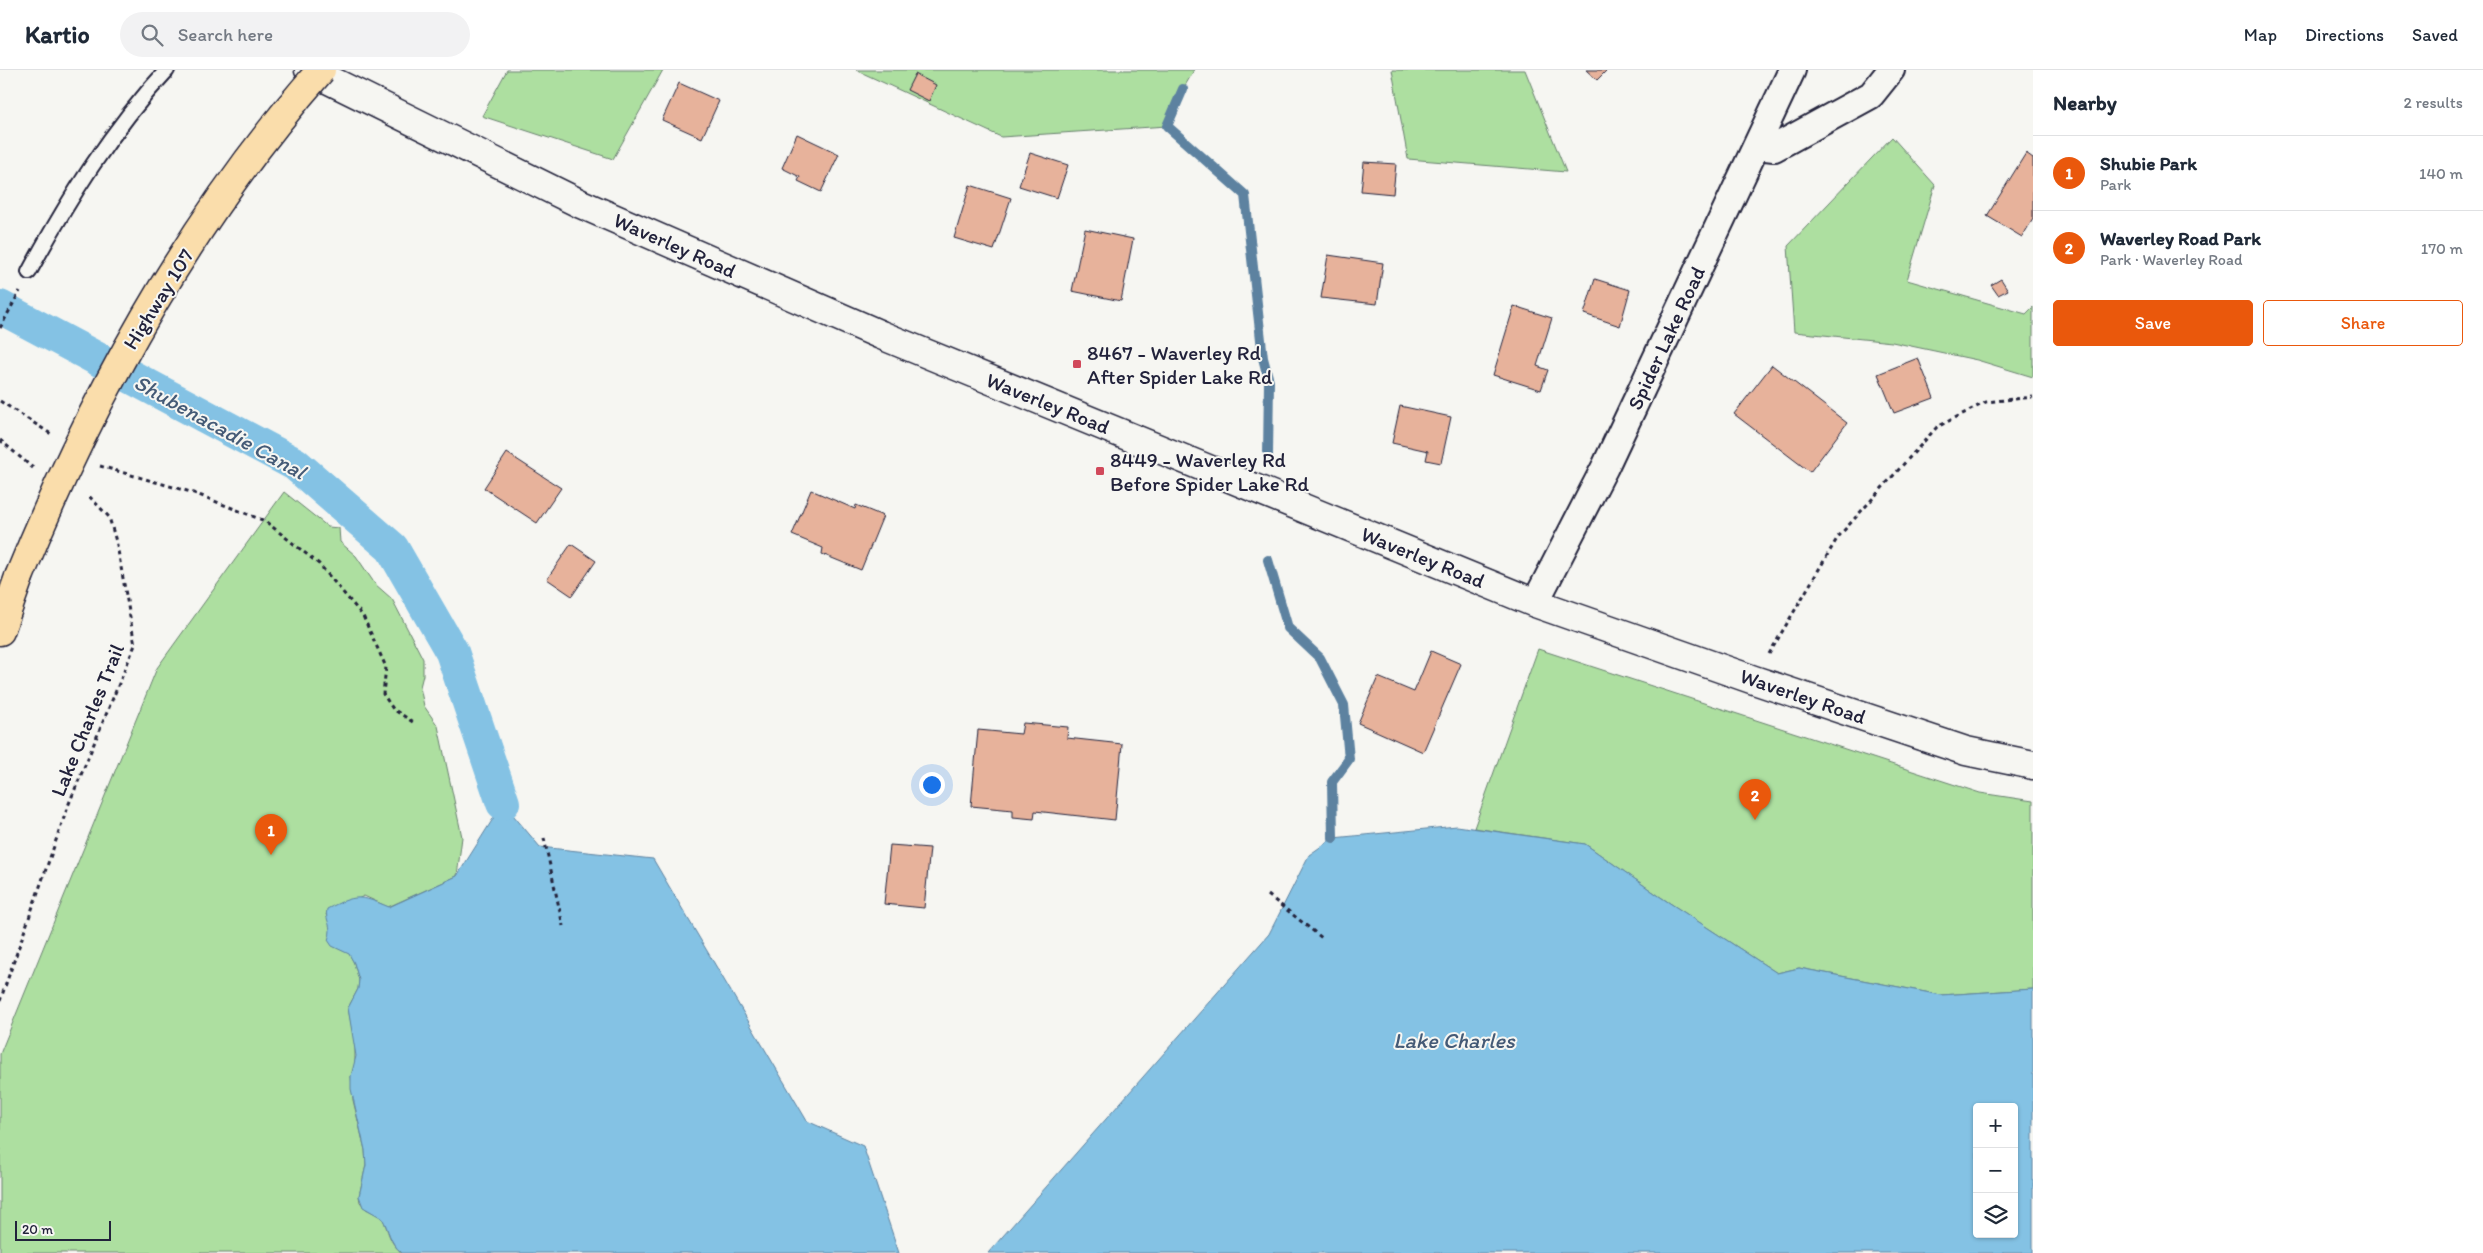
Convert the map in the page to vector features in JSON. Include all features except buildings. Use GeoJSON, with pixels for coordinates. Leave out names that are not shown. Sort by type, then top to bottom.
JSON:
{"type":"FeatureCollection","features":[{"type":"Feature","properties":{"kind":"highway","name":"Highway 107"},"geometry":{"type":"LineString","coordinates":[[0,618],[52,497],[122,357],[186,252],[245,164],[321,70]]}},
{"type":"Feature","properties":{"kind":"highway","name":"Highway 107"},"geometry":{"type":"LineString","coordinates":[[0,631],[19,577]]}},
{"type":"Feature","properties":{"kind":"main road","name":"Waverley Road"},"geometry":{"type":"LineString","coordinates":[[309,70],[581,204],[881,335],[1535,603],[1754,680],[1966,751],[2033,765]]}},
{"type":"Feature","properties":{"kind":"street","name":"Spider Lake Road"},"geometry":{"type":"LineString","coordinates":[[1535,603],[1605,467],[1792,70]]}},
{"type":"Feature","properties":{"kind":"street"},"geometry":{"type":"LineString","coordinates":[[1757,146],[1774,148],[1871,95],[1891,70]]}},
{"type":"Feature","properties":{"kind":"lane"},"geometry":{"type":"LineString","coordinates":[[29,272],[65,205],[112,137],[167,70]]}},
{"type":"Feature","properties":{"kind":"path"},"geometry":{"type":"LineString","coordinates":[[0,328],[13,304]]}},
{"type":"Feature","properties":{"kind":"path"},"geometry":{"type":"LineString","coordinates":[[1754,680],[1838,537],[1937,427],[1986,402],[2033,397]]}},
{"type":"Feature","properties":{"kind":"path"},"geometry":{"type":"LineString","coordinates":[[0,401],[54,436]]}},
{"type":"Feature","properties":{"kind":"path"},"geometry":{"type":"LineString","coordinates":[[0,440],[32,467],[40,471]]}},
{"type":"Feature","properties":{"kind":"path"},"geometry":{"type":"LineString","coordinates":[[92,461],[100,466],[194,493],[265,520],[319,564],[363,616],[386,667],[383,694],[393,709],[416,724]]}},
{"type":"Feature","properties":{"kind":"path","name":"Lake Charles Trail"},"geometry":{"type":"LineString","coordinates":[[0,1001],[68,806],[135,646],[117,545],[108,517],[89,496],[81,491]]}},
{"type":"Feature","properties":{"kind":"path"},"geometry":{"type":"LineString","coordinates":[[544,838],[563,926]]}},
{"type":"Feature","properties":{"kind":"path"},"geometry":{"type":"LineString","coordinates":[[1268,895],[1322,938]]}},
{"type":"Feature","properties":{"kind":"green space"},"geometry":{"type":"Polygon","coordinates":[[[507,70],[663,70],[613,159],[482,116],[507,70]]]}},
{"type":"Feature","properties":{"kind":"green space"},"geometry":{"type":"Polygon","coordinates":[[[856,70],[1194,70],[1170,112],[1167,126],[1001,137],[856,70]]]}},
{"type":"Feature","properties":{"kind":"green space"},"geometry":{"type":"Polygon","coordinates":[[[1392,70],[1525,70],[1566,172],[1408,159],[1392,70]]]}},
{"type":"Feature","properties":{"kind":"green space"},"geometry":{"type":"Polygon","coordinates":[[[1892,137],[1935,185],[1907,280],[2026,314],[2033,307],[2033,377],[1977,360],[1892,342],[1794,332],[1788,246],[1892,137]]]}},
{"type":"Feature","properties":{"kind":"green space"},"geometry":{"type":"Polygon","coordinates":[[[284,492],[328,527],[339,528],[340,542],[356,556],[375,584],[392,599],[423,659],[423,675],[420,687],[424,706],[438,726],[462,837],[457,876],[388,907],[364,896],[326,914],[331,928],[333,946],[349,953],[359,980],[358,989],[348,1008],[355,1044],[355,1065],[351,1076],[353,1100],[365,1150],[366,1165],[359,1196],[360,1202],[366,1209],[382,1217],[391,1240],[402,1253],[0,1253],[0,1054],[157,668],[284,492]]]}},
{"type":"Feature","properties":{"kind":"green space"},"geometry":{"type":"Polygon","coordinates":[[[1538,649],[1980,793],[2033,801],[2033,989],[1941,995],[1799,968],[1777,973],[1659,896],[1585,844],[1474,828],[1538,649]]]}},
{"type":"Feature","properties":{"kind":"water"},"geometry":{"type":"Polygon","coordinates":[[[503,803],[540,847],[653,859],[807,1121],[863,1146],[899,1253],[402,1253],[397,1249],[382,1218],[363,1207],[359,1196],[366,1165],[365,1150],[351,1089],[351,1076],[356,1056],[348,1008],[358,989],[359,980],[349,954],[332,946],[328,940],[330,927],[326,913],[327,909],[345,901],[358,898],[371,900],[389,907],[457,876],[503,803]]]}},
{"type":"Feature","properties":{"kind":"water","name":"Lake Charles"},"geometry":{"type":"Polygon","coordinates":[[[1457,826],[1585,844],[1659,896],[1777,973],[1799,968],[1941,995],[2033,989],[2033,1253],[988,1253],[1269,934],[1309,855],[1333,838],[1457,826]]]}},
{"type":"Feature","properties":{"kind":"waterway"},"geometry":{"type":"LineString","coordinates":[[1183,89],[1167,126],[1245,195],[1263,358],[1269,381],[1268,455]]}},
{"type":"Feature","properties":{"kind":"waterway","name":"Shubenacadie Canal"},"geometry":{"type":"LineString","coordinates":[[0,307],[295,464],[392,548],[452,652],[503,803]]}},
{"type":"Feature","properties":{"kind":"waterway"},"geometry":{"type":"LineString","coordinates":[[1268,560],[1288,628],[1320,658],[1344,705],[1349,759],[1332,782],[1333,838]]}},
{"type":"Feature","properties":{"kind":"place","name":"8467 - Waverley Rd After Spider Lake Rd"},"geometry":{"type":"Point","coordinates":[1077,364]}},
{"type":"Feature","properties":{"kind":"place","name":"8449 - Waverley Rd Before Spider Lake Rd"},"geometry":{"type":"Point","coordinates":[1100,471]}},
{"type":"Feature","properties":{"kind":"place","name":"Waverley Road Park"},"geometry":{"type":"Point","coordinates":[1755,820]}},
{"type":"Feature","properties":{"kind":"place","name":"Shubie Park"},"geometry":{"type":"Point","coordinates":[271,855]}}]}
